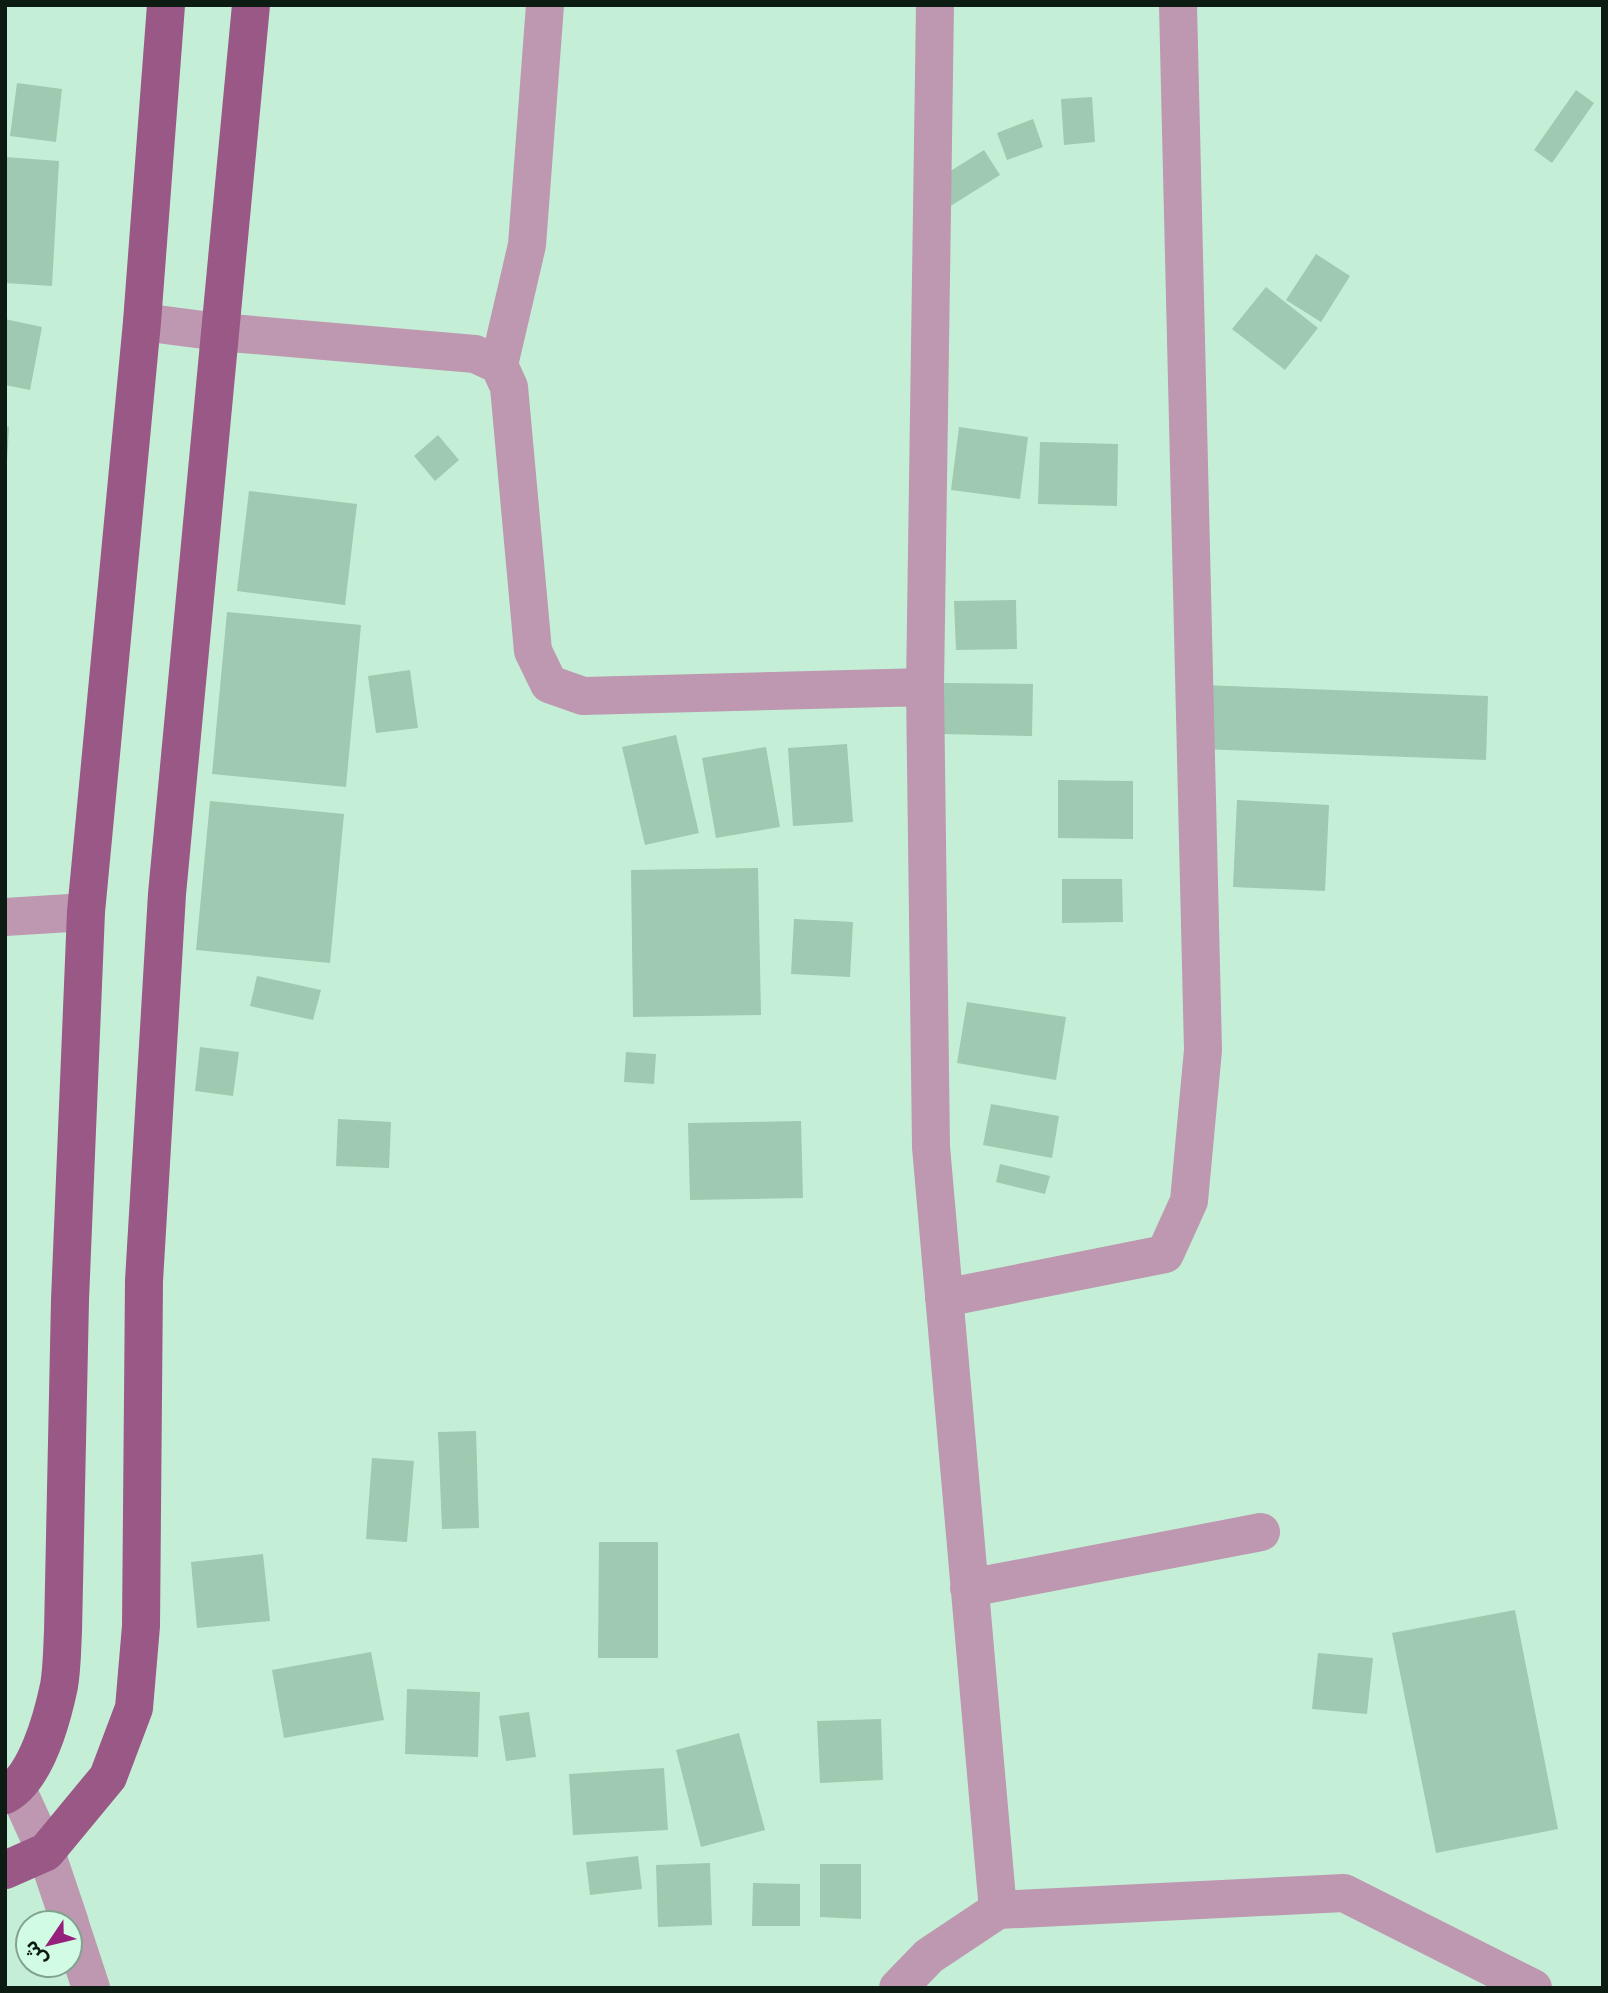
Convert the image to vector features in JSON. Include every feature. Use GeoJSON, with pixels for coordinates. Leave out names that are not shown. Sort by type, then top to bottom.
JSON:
{"type":"FeatureCollection","features":[{"type":"Feature","properties":{"kind":"main road"},"geometry":{"type":"LineString","coordinates":[[11,1792],[42,1746],[59,1685],[63,1632],[70,1300],[86,912],[142,321],[166,5]]}},
{"type":"Feature","properties":{"kind":"main road"},"geometry":{"type":"LineString","coordinates":[[5,1870],[46,1852],[108,1777],[134,1708],[141,1626],[144,1281],[167,894],[251,5]]}},
{"type":"Feature","properties":{"kind":"street"},"geometry":{"type":"LineString","coordinates":[[545,5],[527,245],[499,365],[509,387],[533,651],[549,684],[583,696],[925,687]]}},
{"type":"Feature","properties":{"kind":"street"},"geometry":{"type":"LineString","coordinates":[[935,5],[925,687],[931,1147],[998,1910]]}},
{"type":"Feature","properties":{"kind":"street"},"geometry":{"type":"LineString","coordinates":[[944,1297],[1165,1254],[1189,1201],[1203,1050],[1178,5]]}},
{"type":"Feature","properties":{"kind":"street"},"geometry":{"type":"LineString","coordinates":[[142,321],[219,332],[475,354],[499,365]]}},
{"type":"Feature","properties":{"kind":"street"},"geometry":{"type":"LineString","coordinates":[[5,916],[86,912]]}},
{"type":"Feature","properties":{"kind":"street"},"geometry":{"type":"LineString","coordinates":[[969,1588],[1261,1532]]}},
{"type":"Feature","properties":{"kind":"street"},"geometry":{"type":"LineString","coordinates":[[11,1792],[46,1852],[65,1909]]}},
{"type":"Feature","properties":{"kind":"street"},"geometry":{"type":"LineString","coordinates":[[898,1988],[929,1956],[998,1910],[1344,1893],[1533,1988]]}},
{"type":"Feature","properties":{"kind":"street"},"geometry":{"type":"LineString","coordinates":[[84,1964],[92,1988]]}},
{"type":"Feature","properties":{"kind":"building"},"geometry":{"type":"Polygon","coordinates":[[[17,83],[62,89],[56,142],[10,136],[17,83]]]}},
{"type":"Feature","properties":{"kind":"building"},"geometry":{"type":"Polygon","coordinates":[[[1576,90],[1594,103],[1552,163],[1534,150],[1576,90]]]}},
{"type":"Feature","properties":{"kind":"building"},"geometry":{"type":"Polygon","coordinates":[[[1092,97],[1095,142],[1064,145],[1061,99],[1092,97]]]}},
{"type":"Feature","properties":{"kind":"building"},"geometry":{"type":"Polygon","coordinates":[[[1033,119],[1043,147],[1007,160],[997,133],[1033,119]]]}},
{"type":"Feature","properties":{"kind":"building"},"geometry":{"type":"Polygon","coordinates":[[[984,150],[1000,175],[949,207],[933,182],[984,150]]]}},
{"type":"Feature","properties":{"kind":"building"},"geometry":{"type":"Polygon","coordinates":[[[5,157],[59,161],[52,286],[5,283],[5,157]]]}},
{"type":"Feature","properties":{"kind":"building"},"geometry":{"type":"Polygon","coordinates":[[[1316,254],[1350,276],[1321,322],[1286,300],[1316,254]]]}},
{"type":"Feature","properties":{"kind":"building"},"geometry":{"type":"Polygon","coordinates":[[[1266,287],[1318,328],[1285,370],[1232,329],[1266,287]]]}},
{"type":"Feature","properties":{"kind":"building"},"geometry":{"type":"Polygon","coordinates":[[[5,319],[42,327],[30,390],[5,385],[5,319]]]}},
{"type":"Feature","properties":{"kind":"building"},"geometry":{"type":"Polygon","coordinates":[[[5,426],[9,427],[7,461],[5,460],[5,426]]]}},
{"type":"Feature","properties":{"kind":"building"},"geometry":{"type":"Polygon","coordinates":[[[959,427],[1028,437],[1020,499],[951,490],[959,427]]]}},
{"type":"Feature","properties":{"kind":"building"},"geometry":{"type":"Polygon","coordinates":[[[438,435],[459,460],[435,481],[414,456],[438,435]]]}},
{"type":"Feature","properties":{"kind":"building"},"geometry":{"type":"Polygon","coordinates":[[[1040,442],[1118,444],[1117,506],[1038,504],[1040,442]]]}},
{"type":"Feature","properties":{"kind":"building"},"geometry":{"type":"Polygon","coordinates":[[[249,491],[357,504],[345,605],[237,591],[249,491]]]}},
{"type":"Feature","properties":{"kind":"building"},"geometry":{"type":"Polygon","coordinates":[[[1016,600],[1017,649],[956,650],[954,601],[1016,600]]]}},
{"type":"Feature","properties":{"kind":"building"},"geometry":{"type":"Polygon","coordinates":[[[227,612],[361,625],[346,787],[212,774],[227,612]]]}},
{"type":"Feature","properties":{"kind":"building"},"geometry":{"type":"Polygon","coordinates":[[[410,670],[418,728],[376,733],[368,676],[410,670]]]}},
{"type":"Feature","properties":{"kind":"building"},"geometry":{"type":"Polygon","coordinates":[[[942,683],[1033,684],[1032,736],[942,734],[942,683]]]}},
{"type":"Feature","properties":{"kind":"building"},"geometry":{"type":"Polygon","coordinates":[[[1203,685],[1488,696],[1486,760],[1201,749],[1203,685]]]}},
{"type":"Feature","properties":{"kind":"building"},"geometry":{"type":"Polygon","coordinates":[[[676,735],[699,833],[645,845],[622,747],[676,735]]]}},
{"type":"Feature","properties":{"kind":"building"},"geometry":{"type":"Polygon","coordinates":[[[847,744],[853,822],[793,826],[788,748],[847,744]]]}},
{"type":"Feature","properties":{"kind":"building"},"geometry":{"type":"Polygon","coordinates":[[[766,747],[780,827],[716,838],[702,758],[766,747]]]}},
{"type":"Feature","properties":{"kind":"building"},"geometry":{"type":"Polygon","coordinates":[[[1058,780],[1133,781],[1133,839],[1058,838],[1058,780]]]}},
{"type":"Feature","properties":{"kind":"building"},"geometry":{"type":"Polygon","coordinates":[[[1237,800],[1329,805],[1325,891],[1233,887],[1237,800]]]}},
{"type":"Feature","properties":{"kind":"building"},"geometry":{"type":"Polygon","coordinates":[[[210,801],[344,814],[330,963],[196,950],[210,801]]]}},
{"type":"Feature","properties":{"kind":"building"},"geometry":{"type":"Polygon","coordinates":[[[758,868],[761,1015],[633,1017],[631,870],[758,868]]]}},
{"type":"Feature","properties":{"kind":"building"},"geometry":{"type":"Polygon","coordinates":[[[1062,879],[1122,879],[1123,922],[1062,923],[1062,879]]]}},
{"type":"Feature","properties":{"kind":"building"},"geometry":{"type":"Polygon","coordinates":[[[794,919],[853,922],[850,977],[791,974],[794,919]]]}},
{"type":"Feature","properties":{"kind":"building"},"geometry":{"type":"Polygon","coordinates":[[[257,976],[321,990],[313,1020],[250,1006],[257,976]]]}},
{"type":"Feature","properties":{"kind":"building"},"geometry":{"type":"Polygon","coordinates":[[[967,1002],[1066,1017],[1056,1080],[957,1063],[967,1002]]]}},
{"type":"Feature","properties":{"kind":"building"},"geometry":{"type":"Polygon","coordinates":[[[200,1047],[239,1052],[233,1096],[195,1091],[200,1047]]]}},
{"type":"Feature","properties":{"kind":"building"},"geometry":{"type":"Polygon","coordinates":[[[626,1052],[656,1054],[654,1084],[624,1082],[626,1052]]]}},
{"type":"Feature","properties":{"kind":"building"},"geometry":{"type":"Polygon","coordinates":[[[991,1104],[1059,1116],[1052,1158],[983,1145],[991,1104]]]}},
{"type":"Feature","properties":{"kind":"building"},"geometry":{"type":"Polygon","coordinates":[[[338,1119],[391,1122],[389,1168],[336,1166],[338,1119]]]}},
{"type":"Feature","properties":{"kind":"building"},"geometry":{"type":"Polygon","coordinates":[[[801,1121],[803,1198],[690,1200],[688,1123],[801,1121]]]}},
{"type":"Feature","properties":{"kind":"building"},"geometry":{"type":"Polygon","coordinates":[[[1000,1164],[1050,1176],[1045,1194],[996,1182],[1000,1164]]]}},
{"type":"Feature","properties":{"kind":"building"},"geometry":{"type":"Polygon","coordinates":[[[476,1431],[479,1528],[442,1529],[438,1432],[476,1431]]]}},
{"type":"Feature","properties":{"kind":"building"},"geometry":{"type":"Polygon","coordinates":[[[372,1458],[414,1461],[407,1542],[366,1539],[372,1458]]]}},
{"type":"Feature","properties":{"kind":"building"},"geometry":{"type":"Polygon","coordinates":[[[599,1542],[658,1542],[658,1658],[598,1658],[599,1542]]]}},
{"type":"Feature","properties":{"kind":"building"},"geometry":{"type":"Polygon","coordinates":[[[263,1554],[270,1621],[197,1628],[191,1562],[263,1554]]]}},
{"type":"Feature","properties":{"kind":"building"},"geometry":{"type":"Polygon","coordinates":[[[1515,1610],[1558,1829],[1436,1853],[1392,1633],[1515,1610]]]}},
{"type":"Feature","properties":{"kind":"building"},"geometry":{"type":"Polygon","coordinates":[[[371,1652],[384,1720],[284,1738],[272,1670],[371,1652]]]}},
{"type":"Feature","properties":{"kind":"building"},"geometry":{"type":"Polygon","coordinates":[[[1318,1653],[1373,1658],[1367,1714],[1312,1709],[1318,1653]]]}},
{"type":"Feature","properties":{"kind":"building"},"geometry":{"type":"Polygon","coordinates":[[[407,1689],[480,1692],[478,1757],[405,1754],[407,1689]]]}},
{"type":"Feature","properties":{"kind":"building"},"geometry":{"type":"Polygon","coordinates":[[[529,1712],[536,1757],[506,1761],[499,1716],[529,1712]]]}},
{"type":"Feature","properties":{"kind":"building"},"geometry":{"type":"Polygon","coordinates":[[[881,1719],[883,1780],[820,1783],[817,1721],[881,1719]]]}},
{"type":"Feature","properties":{"kind":"building"},"geometry":{"type":"Polygon","coordinates":[[[739,1733],[765,1830],[701,1847],[676,1750],[739,1733]]]}},
{"type":"Feature","properties":{"kind":"building"},"geometry":{"type":"Polygon","coordinates":[[[664,1768],[668,1830],[573,1835],[569,1774],[664,1768]]]}},
{"type":"Feature","properties":{"kind":"building"},"geometry":{"type":"Polygon","coordinates":[[[638,1856],[642,1889],[590,1895],[586,1862],[638,1856]]]}},
{"type":"Feature","properties":{"kind":"building"},"geometry":{"type":"Polygon","coordinates":[[[710,1863],[712,1925],[658,1927],[656,1865],[710,1863]]]}},
{"type":"Feature","properties":{"kind":"building"},"geometry":{"type":"Polygon","coordinates":[[[820,1864],[861,1864],[861,1919],[820,1917],[820,1864]]]}},
{"type":"Feature","properties":{"kind":"building"},"geometry":{"type":"Polygon","coordinates":[[[753,1883],[800,1884],[800,1926],[752,1926],[753,1883]]]}}]}
